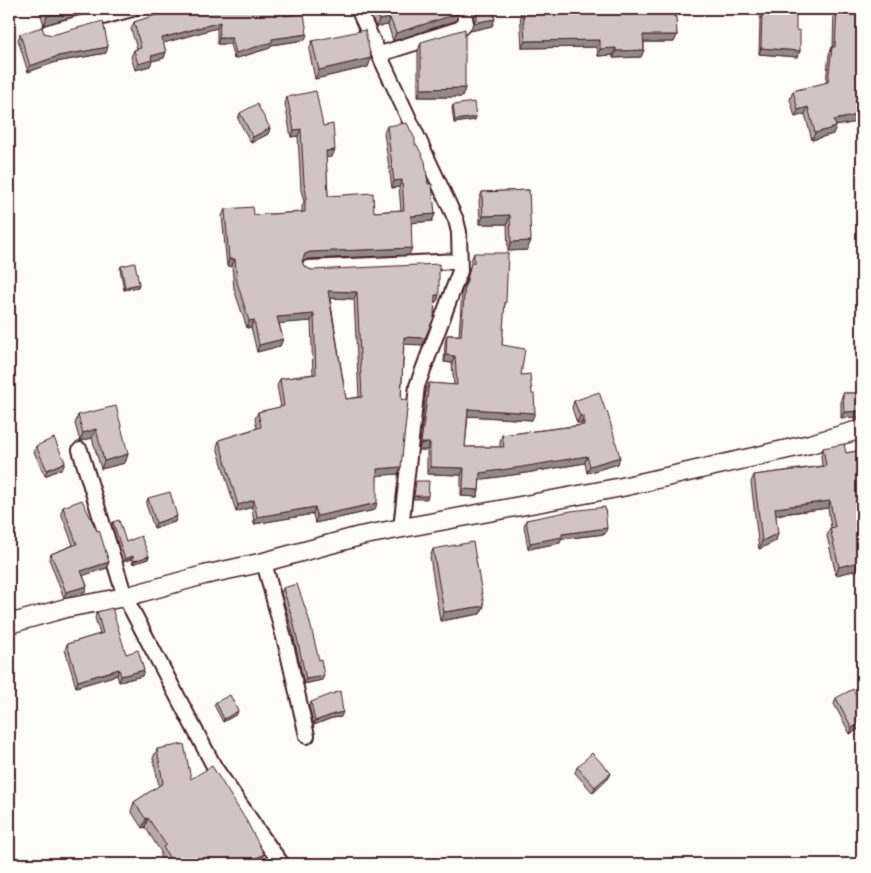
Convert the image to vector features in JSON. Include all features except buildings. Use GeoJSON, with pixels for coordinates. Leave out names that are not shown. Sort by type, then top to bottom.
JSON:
{"type":"FeatureCollection","features":[{"type":"Feature","properties":{"kind":"street"},"geometry":{"type":"LineString","coordinates":[[48,32],[132,9]]}},
{"type":"Feature","properties":{"kind":"street"},"geometry":{"type":"LineString","coordinates":[[358,9],[460,232],[460,271],[417,386],[401,528]]}},
{"type":"Feature","properties":{"kind":"street"},"geometry":{"type":"LineString","coordinates":[[380,54],[460,29],[466,23],[464,9]]}},
{"type":"Feature","properties":{"kind":"street"},"geometry":{"type":"LineString","coordinates":[[308,268],[459,261]]}},
{"type":"Feature","properties":{"kind":"street"},"geometry":{"type":"LineString","coordinates":[[9,624],[66,608],[125,597],[360,536],[622,487],[810,444],[862,429]]}},
{"type":"Feature","properties":{"kind":"street"},"geometry":{"type":"LineString","coordinates":[[80,450],[125,597],[215,768],[260,836],[282,864]]}},
{"type":"Feature","properties":{"kind":"street"},"geometry":{"type":"LineString","coordinates":[[264,562],[307,736]]}}]}
